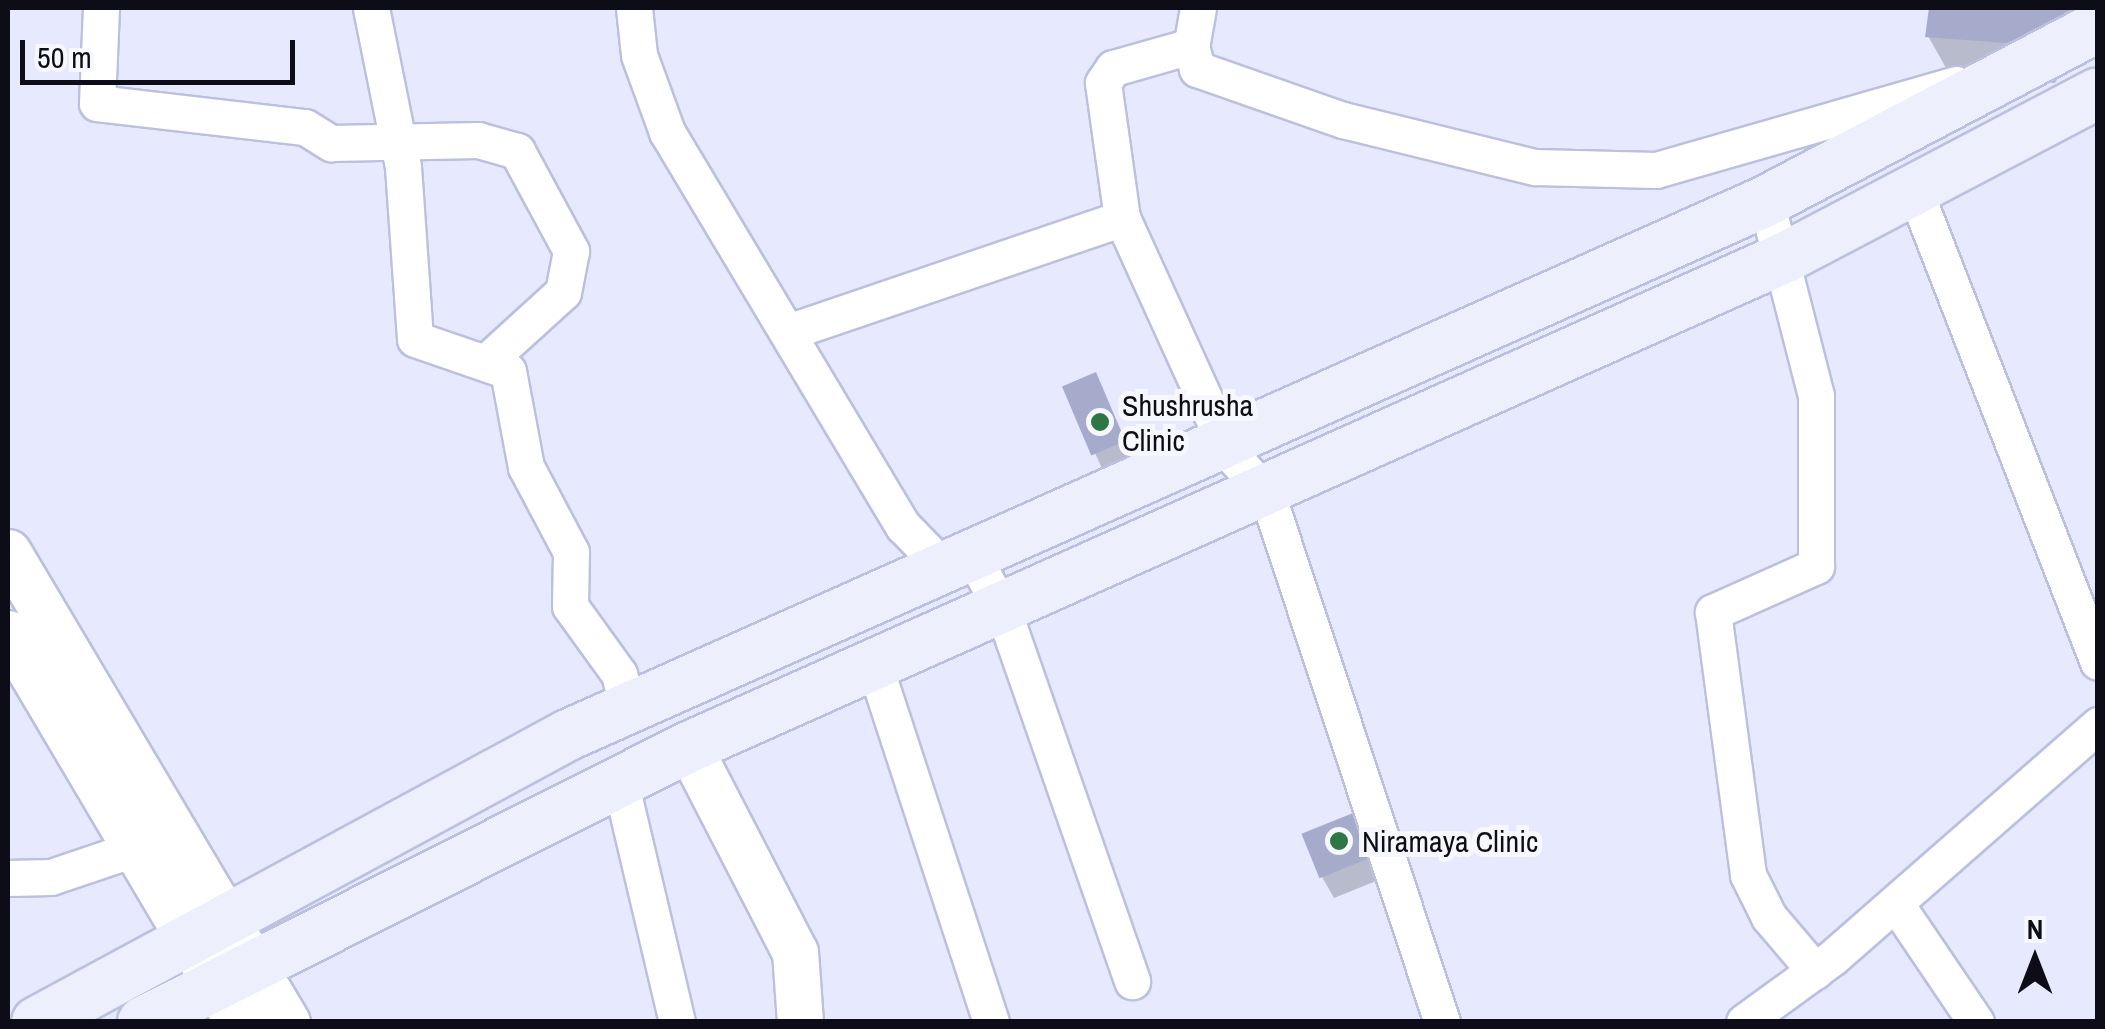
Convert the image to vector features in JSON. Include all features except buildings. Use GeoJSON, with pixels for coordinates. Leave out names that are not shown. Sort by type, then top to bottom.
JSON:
{"type":"FeatureCollection","features":[{"type":"Feature","properties":{"kind":"main road"},"geometry":{"type":"LineString","coordinates":[[37,1022],[209,926],[695,677],[843,618],[956,559],[1222,438],[1766,201],[2036,64],[2098,26]]}},
{"type":"Feature","properties":{"kind":"main road"},"geometry":{"type":"LineString","coordinates":[[143,1022],[238,990],[620,781],[702,741],[1004,613],[1786,257],[1916,194],[2098,92]]}},
{"type":"Feature","properties":{"kind":"main road"},"geometry":{"type":"LineString","coordinates":[[695,677],[702,741]]}},
{"type":"Feature","properties":{"kind":"main road"},"geometry":{"type":"LineString","coordinates":[[610,719],[620,781]]}},
{"type":"Feature","properties":{"kind":"street"},"geometry":{"type":"LineString","coordinates":[[101,8],[97,103],[304,127],[331,143],[478,140],[517,151],[554,206],[571,251],[563,292],[484,362]]}},
{"type":"Feature","properties":{"kind":"street"},"geometry":{"type":"LineString","coordinates":[[370,8],[398,144],[415,339],[508,371],[526,467],[572,552],[570,606],[618,674],[610,719]]}},
{"type":"Feature","properties":{"kind":"street"},"geometry":{"type":"LineString","coordinates":[[634,8],[638,55],[668,132],[791,332],[903,526],[956,559],[1004,613],[1132,981]]}},
{"type":"Feature","properties":{"kind":"street"},"geometry":{"type":"LineString","coordinates":[[1198,8],[1190,46],[1198,69],[1343,120],[1570,168],[1656,170],[2036,64]]}},
{"type":"Feature","properties":{"kind":"street"},"geometry":{"type":"LineString","coordinates":[[1190,46],[1113,68],[1103,83],[1122,218],[1222,438],[1267,494],[1442,1022]]}},
{"type":"Feature","properties":{"kind":"street"},"geometry":{"type":"LineString","coordinates":[[1916,194],[2098,662]]}},
{"type":"Feature","properties":{"kind":"street"},"geometry":{"type":"LineString","coordinates":[[1766,201],[1786,257],[1816,396],[1816,566],[1713,612],[1748,875],[1769,918],[1816,970]]}},
{"type":"Feature","properties":{"kind":"street"},"geometry":{"type":"LineString","coordinates":[[791,332],[1122,218]]}},
{"type":"Feature","properties":{"kind":"street"},"geometry":{"type":"LineString","coordinates":[[8,552],[154,842]]}},
{"type":"Feature","properties":{"kind":"street"},"geometry":{"type":"LineString","coordinates":[[8,634],[209,926],[238,990],[287,1022]]}},
{"type":"Feature","properties":{"kind":"street"},"geometry":{"type":"LineString","coordinates":[[875,666],[990,1022]]}},
{"type":"Feature","properties":{"kind":"street"},"geometry":{"type":"LineString","coordinates":[[1744,1022],[1816,970],[1896,904],[2098,725]]}},
{"type":"Feature","properties":{"kind":"street"},"geometry":{"type":"LineString","coordinates":[[702,741],[795,952],[800,1022]]}},
{"type":"Feature","properties":{"kind":"street"},"geometry":{"type":"LineString","coordinates":[[620,781],[677,1022]]}},
{"type":"Feature","properties":{"kind":"street"},"geometry":{"type":"LineString","coordinates":[[8,878],[51,876],[154,842]]}},
{"type":"Feature","properties":{"kind":"street"},"geometry":{"type":"LineString","coordinates":[[1896,904],[1976,1022]]}},
{"type":"Feature","properties":{"kind":"place","name":"Shushrusha Clinic"},"geometry":{"type":"Point","coordinates":[1100,422]}},
{"type":"Feature","properties":{"kind":"place","name":"Niramaya Clinic"},"geometry":{"type":"Point","coordinates":[1339,841]}}]}
